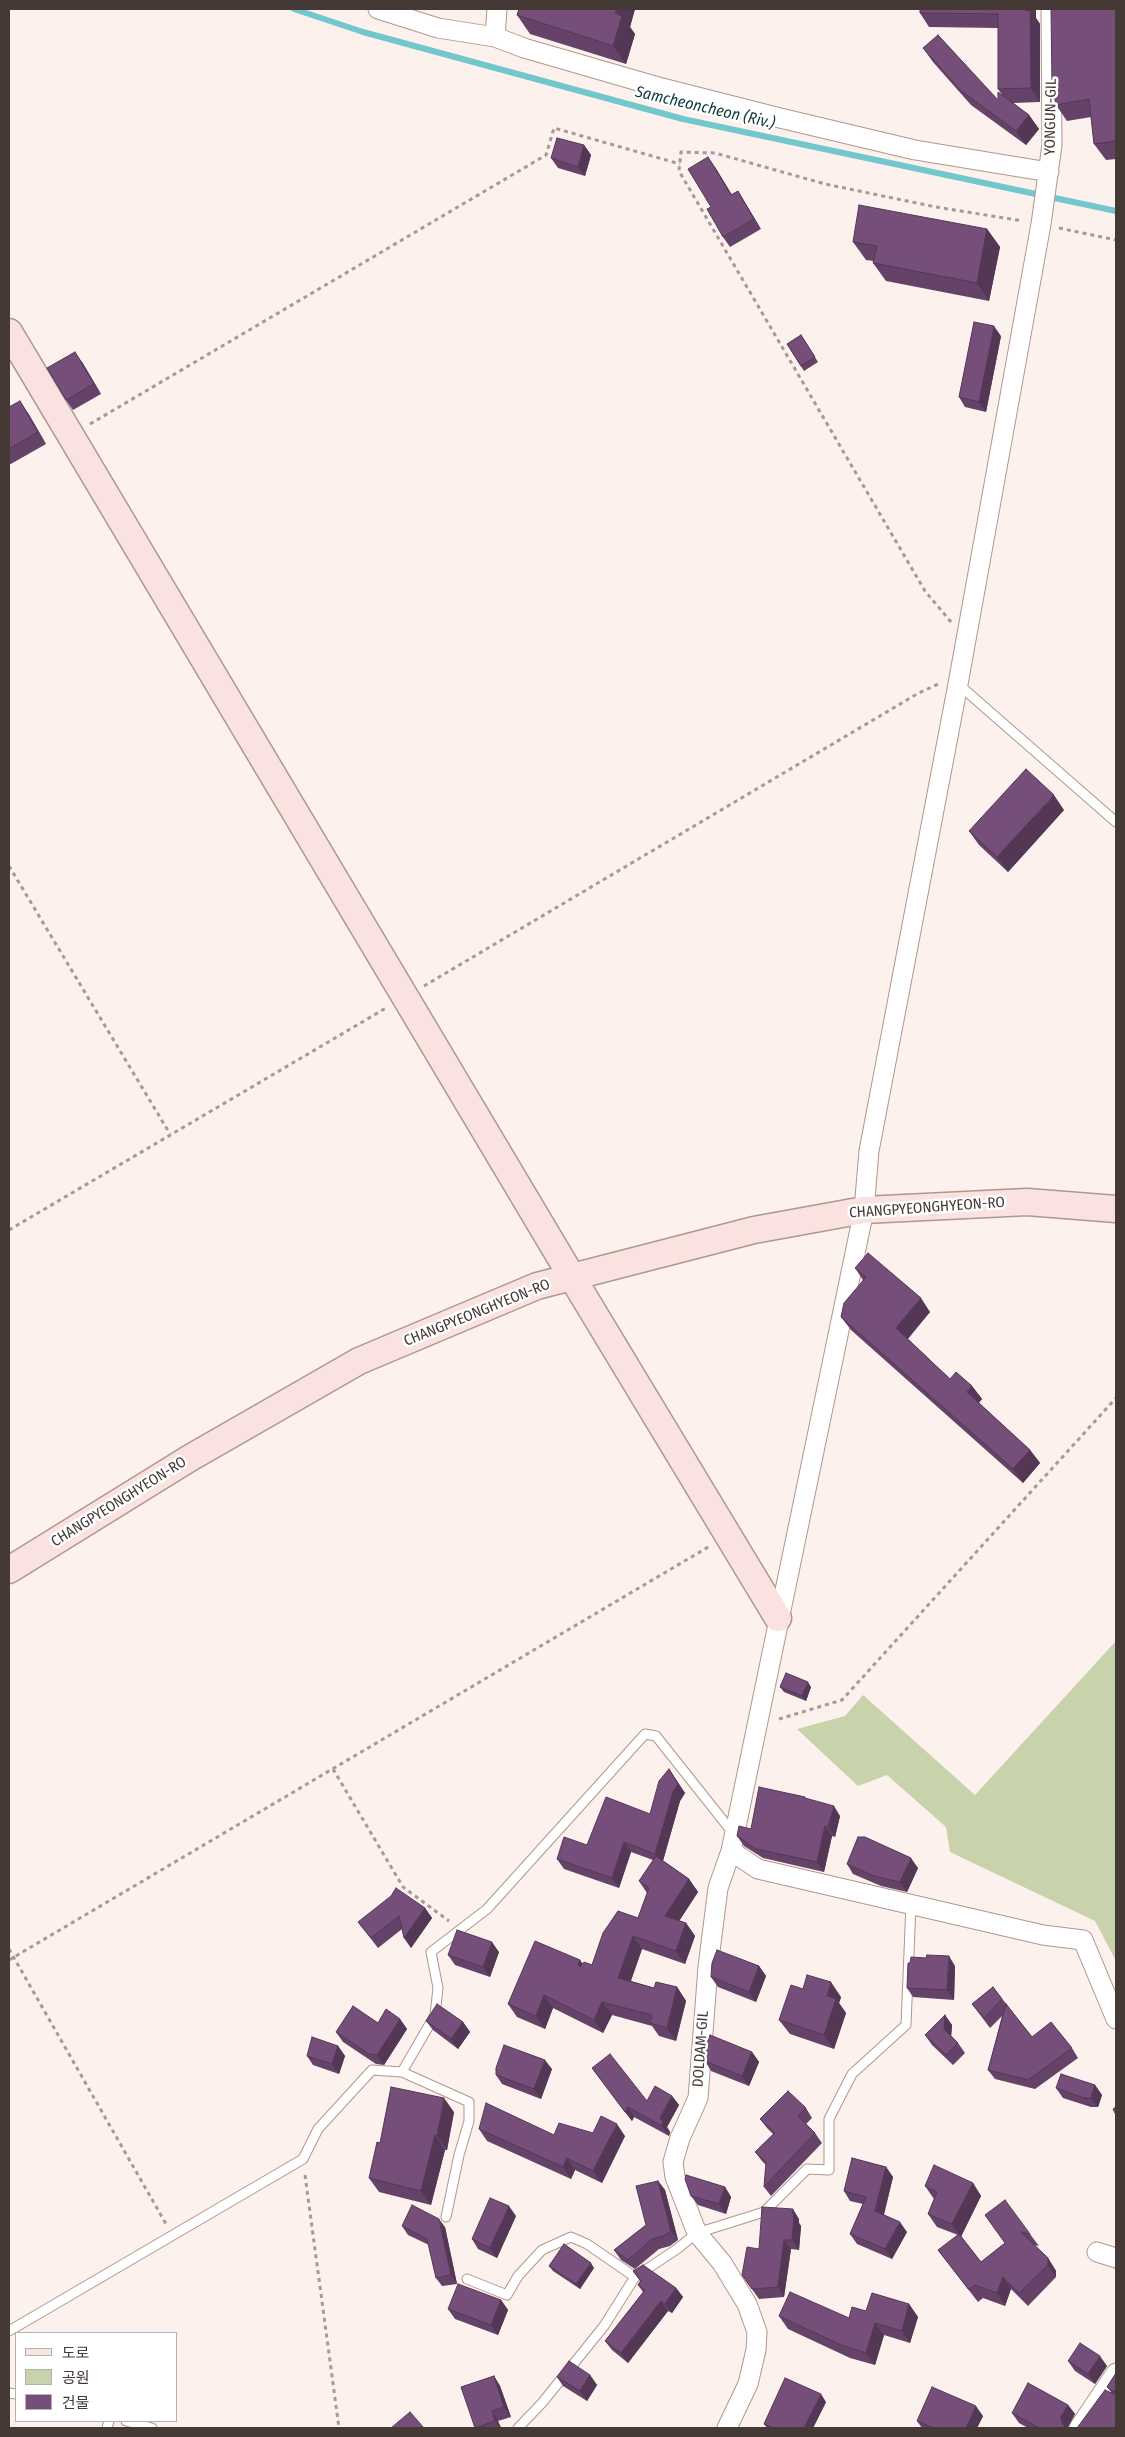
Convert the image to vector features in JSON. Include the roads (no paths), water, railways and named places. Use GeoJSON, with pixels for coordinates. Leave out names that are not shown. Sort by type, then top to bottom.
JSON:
{"type":"FeatureCollection","features":[{"type":"Feature","properties":{"kind":"street"},"geometry":{"type":"LineString","coordinates":[[378,9],[438,28],[495,37],[662,88],[780,118],[915,150],[1048,176]]}},
{"type":"Feature","properties":{"kind":"street"},"geometry":{"type":"LineString","coordinates":[[495,37],[496,9]]}},
{"type":"Feature","properties":{"kind":"street","name":"YONGUN-GIL"},"geometry":{"type":"LineString","coordinates":[[864,1210],[869,1151],[958,684],[1041,224],[1052,145],[1051,9]]}},
{"type":"Feature","properties":{"kind":"street"},"geometry":{"type":"LineString","coordinates":[[12,344],[70,436],[572,1278],[778,1618]]}},
{"type":"Feature","properties":{"kind":"street","name":"CHANGPYEONGHYEON-RO"},"geometry":{"type":"LineString","coordinates":[[9,1570],[190,1458],[359,1361],[537,1286],[754,1230],[864,1210],[1027,1202],[1116,1209]]}},
{"type":"Feature","properties":{"kind":"street","name":"DOLDAM-GIL"},"geometry":{"type":"LineString","coordinates":[[727,2428],[748,2384],[756,2350],[757,2332],[747,2304],[722,2263],[697,2233],[675,2177],[673,2162],[680,2138],[698,2098],[709,1957],[718,1888],[733,1843],[778,1618],[864,1210]]}},
{"type":"Feature","properties":{"kind":"street"},"geometry":{"type":"LineString","coordinates":[[733,1843],[758,1869],[1043,1935],[1083,1940],[1116,2019]]}},
{"type":"Feature","properties":{"kind":"street"},"geometry":{"type":"LineString","coordinates":[[1097,2252],[1116,2258]]}},
{"type":"Feature","properties":{"kind":"street"},"geometry":{"type":"LineString","coordinates":[[1079,2428],[1116,2373]]}},
{"type":"Feature","properties":{"kind":"lane"},"geometry":{"type":"LineString","coordinates":[[958,684],[1116,822]]}},
{"type":"Feature","properties":{"kind":"lane"},"geometry":{"type":"LineString","coordinates":[[402,2072],[435,2015],[438,1988],[431,1952],[487,1909],[645,1734],[656,1736],[733,1843]]}},
{"type":"Feature","properties":{"kind":"lane"},"geometry":{"type":"LineString","coordinates":[[518,2428],[542,2403],[604,2326],[635,2277],[697,2233],[764,2212],[807,2168],[829,2170],[829,2119],[852,2074],[906,2025],[910,1904]]}},
{"type":"Feature","properties":{"kind":"lane"},"geometry":{"type":"LineString","coordinates":[[9,2331],[303,2159],[318,2129],[372,2070],[402,2072],[469,2102],[469,2121],[459,2155],[446,2217]]}},
{"type":"Feature","properties":{"kind":"lane"},"geometry":{"type":"LineString","coordinates":[[467,2279],[507,2294],[518,2276],[542,2250],[571,2237],[587,2244],[635,2277]]}},
{"type":"Feature","properties":{"kind":"lane"},"geometry":{"type":"LineString","coordinates":[[130,2422],[152,2428]]}},
{"type":"Feature","properties":{"kind":"waterway","name":"Samcheoncheon (Riv.)"},"geometry":{"type":"LineString","coordinates":[[294,9],[363,32],[683,119],[1116,211]]}}]}
